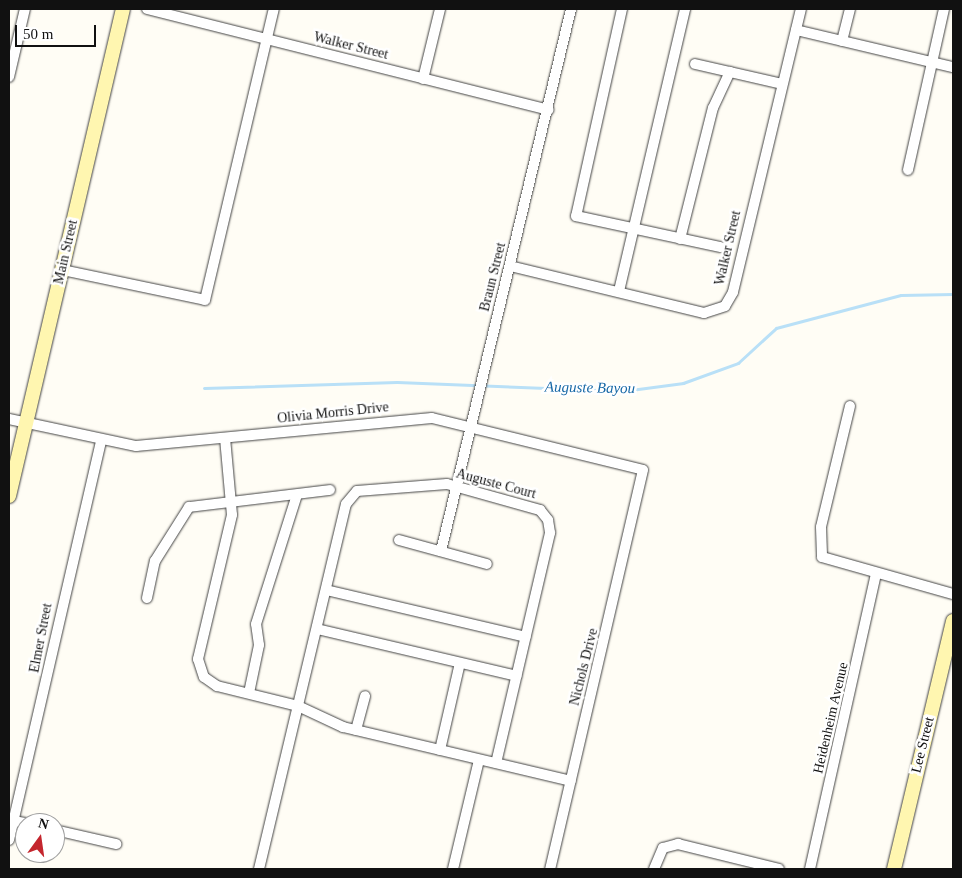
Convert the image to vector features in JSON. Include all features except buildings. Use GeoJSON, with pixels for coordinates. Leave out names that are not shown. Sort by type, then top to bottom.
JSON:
{"type":"FeatureCollection","features":[{"type":"Feature","properties":{"kind":"street"},"geometry":{"type":"LineString","coordinates":[[9,77],[25,9]]}},
{"type":"Feature","properties":{"kind":"street","name":"Main Street"},"geometry":{"type":"LineString","coordinates":[[9,496],[24,422],[62,270],[123,9]]}},
{"type":"Feature","properties":{"kind":"street","name":"Walker Street"},"geometry":{"type":"LineString","coordinates":[[147,9],[548,110]]}},
{"type":"Feature","properties":{"kind":"street"},"geometry":{"type":"LineString","coordinates":[[62,270],[204,300],[274,9]]}},
{"type":"Feature","properties":{"kind":"street"},"geometry":{"type":"LineString","coordinates":[[423,79],[440,9]]}},
{"type":"Feature","properties":{"kind":"street","name":"Braun Street"},"geometry":{"type":"LineString","coordinates":[[441,552],[470,425],[572,9]]}},
{"type":"Feature","properties":{"kind":"street"},"geometry":{"type":"LineString","coordinates":[[622,9],[576,216],[721,247]]}},
{"type":"Feature","properties":{"kind":"street"},"geometry":{"type":"LineString","coordinates":[[619,291],[685,9]]}},
{"type":"Feature","properties":{"kind":"street","name":"Walker Street"},"geometry":{"type":"LineString","coordinates":[[510,266],[704,313],[716,311],[730,301],[801,9]]}},
{"type":"Feature","properties":{"kind":"street"},"geometry":{"type":"LineString","coordinates":[[842,41],[850,9]]}},
{"type":"Feature","properties":{"kind":"street"},"geometry":{"type":"LineString","coordinates":[[908,170],[944,9]]}},
{"type":"Feature","properties":{"kind":"street"},"geometry":{"type":"LineString","coordinates":[[796,30],[953,67]]}},
{"type":"Feature","properties":{"kind":"street"},"geometry":{"type":"LineString","coordinates":[[695,64],[782,84]]}},
{"type":"Feature","properties":{"kind":"street"},"geometry":{"type":"LineString","coordinates":[[680,238],[713,108],[730,72]]}},
{"type":"Feature","properties":{"kind":"street"},"geometry":{"type":"LineString","coordinates":[[850,406],[821,527],[823,558],[953,594]]}},
{"type":"Feature","properties":{"kind":"street","name":"Olivia Morris Drive"},"geometry":{"type":"LineString","coordinates":[[9,418],[101,441],[136,446],[422,418],[470,425],[642,470]]}},
{"type":"Feature","properties":{"kind":"street"},"geometry":{"type":"LineString","coordinates":[[225,438],[232,503],[231,522],[198,659],[204,677],[249,693],[298,706],[356,730],[571,781]]}},
{"type":"Feature","properties":{"kind":"street","name":"Elmer Street"},"geometry":{"type":"LineString","coordinates":[[9,840],[101,441]]}},
{"type":"Feature","properties":{"kind":"street","name":"Nichols Drive"},"geometry":{"type":"LineString","coordinates":[[550,869],[642,470]]}},
{"type":"Feature","properties":{"kind":"street","name":"Auguste Court"},"geometry":{"type":"LineString","coordinates":[[259,869],[346,504],[352,495],[363,490],[428,484],[457,487],[540,510],[548,520],[550,533],[496,764]]}},
{"type":"Feature","properties":{"kind":"street"},"geometry":{"type":"LineString","coordinates":[[147,598],[155,561],[184,512],[195,505],[232,503],[330,490]]}},
{"type":"Feature","properties":{"kind":"street"},"geometry":{"type":"LineString","coordinates":[[249,693],[259,645],[256,624],[297,494]]}},
{"type":"Feature","properties":{"kind":"street"},"geometry":{"type":"LineString","coordinates":[[399,540],[487,564]]}},
{"type":"Feature","properties":{"kind":"street","name":"Heidenheim Avenue"},"geometry":{"type":"LineString","coordinates":[[810,869],[876,573]]}},
{"type":"Feature","properties":{"kind":"street"},"geometry":{"type":"LineString","coordinates":[[326,590],[526,637]]}},
{"type":"Feature","properties":{"kind":"street","name":"Lee Street"},"geometry":{"type":"LineString","coordinates":[[894,869],[953,621]]}},
{"type":"Feature","properties":{"kind":"street"},"geometry":{"type":"LineString","coordinates":[[317,629],[517,676]]}},
{"type":"Feature","properties":{"kind":"street"},"geometry":{"type":"LineString","coordinates":[[440,750],[460,663]]}},
{"type":"Feature","properties":{"kind":"street"},"geometry":{"type":"LineString","coordinates":[[356,730],[365,696]]}},
{"type":"Feature","properties":{"kind":"street"},"geometry":{"type":"LineString","coordinates":[[453,869],[479,760]]}},
{"type":"Feature","properties":{"kind":"street"},"geometry":{"type":"LineString","coordinates":[[65,832],[116,844]]}},
{"type":"Feature","properties":{"kind":"street"},"geometry":{"type":"LineString","coordinates":[[654,869],[663,848],[678,844],[779,869]]}},
{"type":"Feature","properties":{"kind":"waterway","name":"Auguste Bayou"},"geometry":{"type":"LineString","coordinates":[[204,388],[397,382],[623,391],[683,383],[738,363],[776,328],[901,295],[953,294]]}}]}
